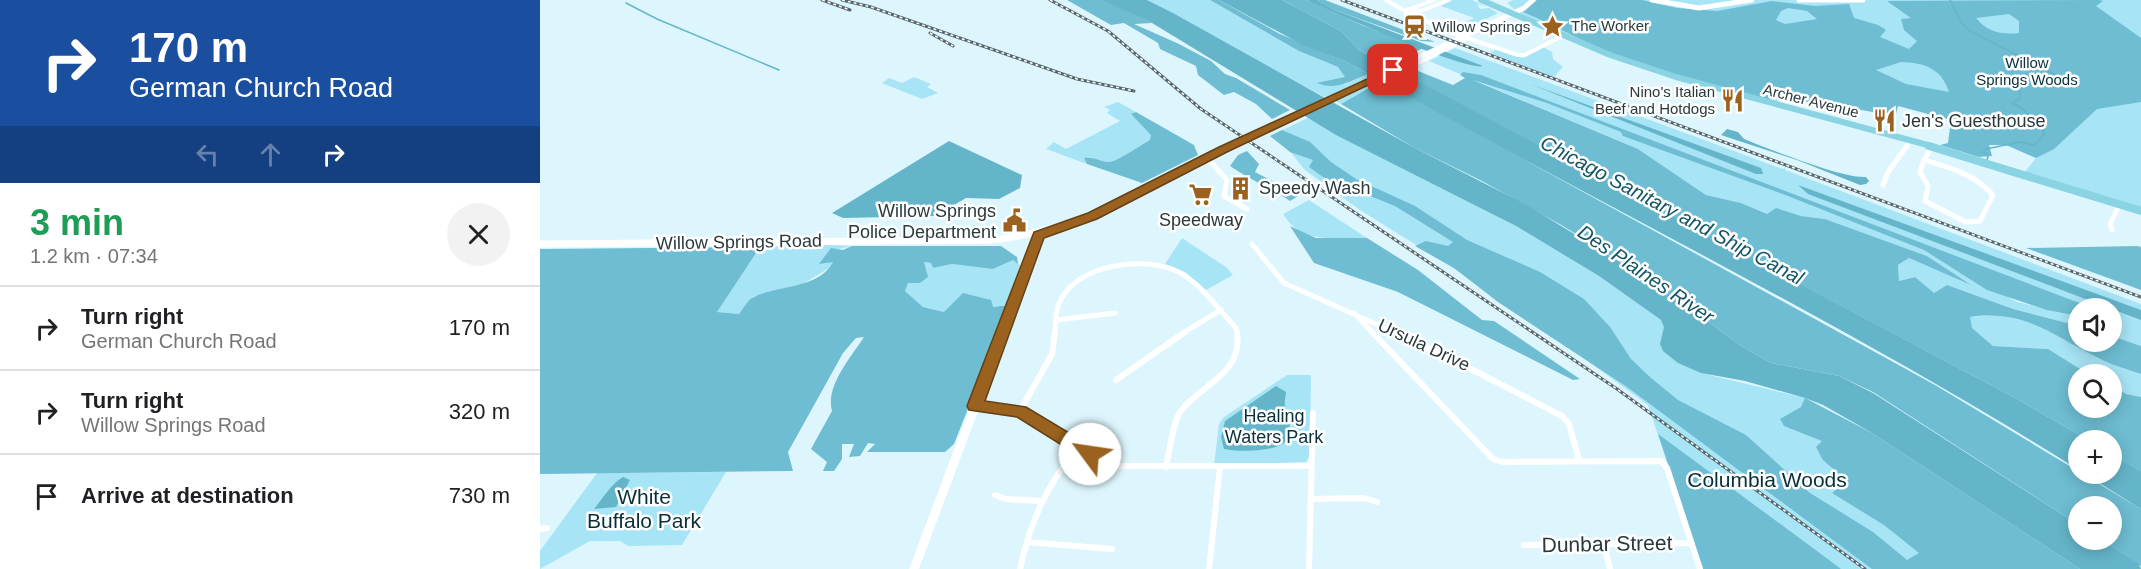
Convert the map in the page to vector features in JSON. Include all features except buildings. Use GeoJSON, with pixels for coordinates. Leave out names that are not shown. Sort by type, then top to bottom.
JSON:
{"type":"FeatureCollection","features":[{"type":"Feature","properties":{"kind":"main road","name":"Archer Avenue"},"geometry":{"type":"LineString","coordinates":[[1480,0],[1610,55],[1710,88],[2046,179],[2141,211]]}},
{"type":"Feature","properties":{"kind":"main road","name":"Willow Springs Road"},"geometry":{"type":"LineString","coordinates":[[540,244],[990,240],[1039,235],[1087,219],[1206,157],[1524,8],[1533,0]]}},
{"type":"Feature","properties":{"kind":"main road"},"geometry":{"type":"LineString","coordinates":[[1652,0],[1699,8],[1752,0]]}},
{"type":"Feature","properties":{"kind":"main road"},"geometry":{"type":"LineString","coordinates":[[1799,0],[1863,0]]}},
{"type":"Feature","properties":{"kind":"main road"},"geometry":{"type":"LineString","coordinates":[[1490,4],[1502,13],[1499,18]]}},
{"type":"Feature","properties":{"kind":"main road","name":"Willow Springs Road"},"geometry":{"type":"LineString","coordinates":[[1469,34],[1511,14]]}},
{"type":"Feature","properties":{"kind":"main road"},"geometry":{"type":"LineString","coordinates":[[914,569],[1039,235]]}},
{"type":"Feature","properties":{"kind":"street"},"geometry":{"type":"LineString","coordinates":[[1386,0],[1408,9],[1434,0]]}},
{"type":"Feature","properties":{"kind":"street"},"geometry":{"type":"LineString","coordinates":[[1391,0],[1458,34],[1469,34],[1522,55],[1562,36]]}},
{"type":"Feature","properties":{"kind":"street"},"geometry":{"type":"LineString","coordinates":[[1416,13],[1449,0]]}},
{"type":"Feature","properties":{"kind":"street"},"geometry":{"type":"LineString","coordinates":[[1420,5],[1426,9]]}},
{"type":"Feature","properties":{"kind":"street"},"geometry":{"type":"LineString","coordinates":[[1420,62],[1449,48],[1469,34]]}},
{"type":"Feature","properties":{"kind":"street"},"geometry":{"type":"LineString","coordinates":[[1883,185],[1888,172],[1910,141]]}},
{"type":"Feature","properties":{"kind":"street"},"geometry":{"type":"LineString","coordinates":[[1926,160],[1970,173],[1982,181],[1993,195],[1980,221],[1965,222],[1925,201],[1930,190],[1928,182],[1920,172],[1926,160],[1932,152],[1930,148]]}},
{"type":"Feature","properties":{"kind":"street"},"geometry":{"type":"LineString","coordinates":[[1206,157],[1214,163],[1227,180],[1224,196],[1247,209]]}},
{"type":"Feature","properties":{"kind":"street"},"geometry":{"type":"LineString","coordinates":[[2112,230],[2110,224],[2120,204]]}},
{"type":"Feature","properties":{"kind":"street","name":"Ursula Drive"},"geometry":{"type":"LineString","coordinates":[[1252,244],[1284,283],[1497,380],[1562,416],[1569,424],[1579,460]]}},
{"type":"Feature","properties":{"kind":"street"},"geometry":{"type":"LineString","coordinates":[[1020,411],[1052,354],[1060,300],[1073,283],[1095,271],[1119,265],[1150,264],[1173,269],[1192,282],[1221,310],[1236,328],[1239,341],[1237,356],[1225,372],[1179,413],[1166,467]]}},
{"type":"Feature","properties":{"kind":"street"},"geometry":{"type":"LineString","coordinates":[[1116,380],[1159,348],[1221,310]]}},
{"type":"Feature","properties":{"kind":"street"},"geometry":{"type":"LineString","coordinates":[[1057,320],[1115,313]]}},
{"type":"Feature","properties":{"kind":"street"},"geometry":{"type":"LineString","coordinates":[[1354,313],[1493,459],[1503,462],[1650,459],[1660,461],[1667,468],[1700,569]]}},
{"type":"Feature","properties":{"kind":"street"},"geometry":{"type":"LineString","coordinates":[[975,406],[1020,411],[1078,447],[1115,466],[1311,466]]}},
{"type":"Feature","properties":{"kind":"street"},"geometry":{"type":"LineString","coordinates":[[1309,569],[1313,413]]}},
{"type":"Feature","properties":{"kind":"street"},"geometry":{"type":"LineString","coordinates":[[1020,569],[1041,501],[1058,469],[1078,447]]}},
{"type":"Feature","properties":{"kind":"street"},"geometry":{"type":"LineString","coordinates":[[1209,569],[1220,467]]}},
{"type":"Feature","properties":{"kind":"street"},"geometry":{"type":"LineString","coordinates":[[995,495],[1006,499],[1041,501]]}},
{"type":"Feature","properties":{"kind":"street"},"geometry":{"type":"LineString","coordinates":[[1311,499],[1364,498],[1377,502]]}},
{"type":"Feature","properties":{"kind":"street"},"geometry":{"type":"LineString","coordinates":[[1027,542],[1112,549]]}},
{"type":"Feature","properties":{"kind":"street","name":"Dunbar Street"},"geometry":{"type":"LineString","coordinates":[[1524,545],[1691,543]]}},
{"type":"Feature","properties":{"kind":"street"},"geometry":{"type":"LineString","coordinates":[[1604,545],[1610,569]]}},
{"type":"Feature","properties":{"kind":"green space"},"geometry":{"type":"Polygon","coordinates":[[[1067,0],[1104,0],[1152,23],[1134,24],[1211,61],[1225,74],[1236,78],[1290,110],[1272,119],[1256,104],[1234,92],[1224,95],[1198,75],[1196,66],[1160,49],[1158,43],[1124,23],[1111,25],[1067,0]]]}},
{"type":"Feature","properties":{"kind":"green space"},"geometry":{"type":"Polygon","coordinates":[[[1147,0],[1210,0],[1299,51],[1338,67],[1346,77],[1331,81],[1346,84],[1368,74],[1381,81],[1341,104],[1292,80],[1147,0]]]}},
{"type":"Feature","properties":{"kind":"green space"},"geometry":{"type":"Polygon","coordinates":[[[1210,0],[1219,0],[1280,34],[1345,61],[1368,74],[1337,86],[1317,83],[1345,77],[1338,67],[1299,51],[1210,0]]]}},
{"type":"Feature","properties":{"kind":"green space"},"geometry":{"type":"Polygon","coordinates":[[[1282,0],[1306,0],[1364,26],[1423,48],[1388,65],[1359,50],[1341,31],[1282,0]]]}},
{"type":"Feature","properties":{"kind":"green space"},"geometry":{"type":"Polygon","coordinates":[[[1317,0],[1325,0],[1435,42],[1421,41],[1335,10],[1317,0]]]}},
{"type":"Feature","properties":{"kind":"green space"},"geometry":{"type":"Polygon","coordinates":[[[1451,0],[1472,0],[1487,7],[1477,4],[1480,9],[1489,8],[1498,13],[1460,32],[1452,28],[1474,18],[1441,6],[1451,0]]]}},
{"type":"Feature","properties":{"kind":"green space","name":"Willow Springs Woods"},"geometry":{"type":"Polygon","coordinates":[[[1513,0],[2141,0],[2141,211],[2025,172],[2036,158],[1970,122],[1897,100],[1804,101],[1789,98],[1770,103],[1612,54],[1520,14],[1507,3],[1513,0]]]}},
{"type":"Feature","properties":{"kind":"green space","name":"Willow Springs Woods"},"geometry":{"type":"Polygon","coordinates":[[[1537,0],[1642,0],[1677,8],[1717,11],[1772,1],[1815,6],[1849,4],[1854,18],[1878,25],[1886,30],[1880,37],[1909,49],[1917,41],[1904,30],[1901,19],[1911,18],[1887,1],[2099,0],[2103,1],[2096,6],[2141,38],[2141,102],[2097,109],[2054,149],[2036,158],[2006,145],[1989,145],[1992,156],[1979,157],[1940,145],[1948,143],[1951,120],[1898,106],[1896,114],[1889,115],[1845,107],[1837,110],[1804,101],[1781,89],[1771,90],[1770,103],[1634,62],[1523,12],[1537,0]],[[1788,8],[1781,11],[1776,20],[1785,24],[1817,19],[1807,11],[1788,8]],[[2009,14],[1976,18],[1985,27],[1995,32],[2019,33],[2019,21],[2009,14]],[[1901,62],[1876,70],[1906,84],[1949,92],[1942,77],[1925,66],[1901,62]]]}},
{"type":"Feature","properties":{"kind":"green space"},"geometry":{"type":"Polygon","coordinates":[[[1543,47],[1552,52],[1553,59],[1563,67],[1554,77],[1490,53],[1496,49],[1523,58],[1543,47]]]}},
{"type":"Feature","properties":{"kind":"green space"},"geometry":{"type":"Polygon","coordinates":[[[1455,48],[1783,169],[1785,167],[1785,170],[2141,304],[2141,346],[2122,339],[2122,298],[2068,298],[2068,305],[1929,252],[2017,302],[2068,314],[2068,323],[2012,309],[1947,285],[1934,293],[1915,277],[1899,281],[1898,265],[1909,258],[1967,283],[1927,256],[1825,219],[1801,216],[1776,209],[1767,214],[1741,203],[1706,195],[1638,149],[1429,61],[1455,48]]]}},
{"type":"Feature","properties":{"kind":"green space"},"geometry":{"type":"Polygon","coordinates":[[[1418,71],[1453,85],[1465,78],[1460,75],[1463,72],[1481,75],[2068,299],[2068,314],[2047,310],[1987,290],[1924,250],[1788,196],[1623,136],[1621,132],[1547,103],[1473,80],[1638,149],[1706,195],[1741,203],[1767,214],[1776,208],[1801,216],[1825,219],[1927,256],[1971,285],[1909,258],[1898,265],[1899,281],[1915,277],[1934,293],[1947,285],[2013,309],[2068,323],[2068,341],[2023,320],[2007,317],[1970,317],[1972,328],[1993,346],[2048,349],[2072,364],[2068,364],[2068,418],[2122,418],[2122,391],[2141,397],[2141,471],[2122,460],[2122,430],[2071,430],[2017,399],[1414,80],[1418,71]]]}},
{"type":"Feature","properties":{"kind":"green space"},"geometry":{"type":"Polygon","coordinates":[[[914,77],[931,84],[927,87],[938,93],[922,99],[882,83],[889,78],[902,83],[914,77]]]}},
{"type":"Feature","properties":{"kind":"green space"},"geometry":{"type":"Polygon","coordinates":[[[1381,81],[1935,385],[2068,465],[2068,484],[2099,484],[2119,496],[2068,496],[2068,518],[1873,392],[1839,376],[1771,363],[1741,346],[1664,289],[1563,226],[1482,181],[1413,147],[1341,104],[1381,81]]]}},
{"type":"Feature","properties":{"kind":"green space"},"geometry":{"type":"Polygon","coordinates":[[[1118,102],[1136,112],[1132,115],[1152,135],[1150,140],[1111,162],[1084,159],[1087,164],[1046,149],[1054,142],[1066,149],[1120,121],[1107,113],[1110,110],[1104,107],[1118,102]]]}},
{"type":"Feature","properties":{"kind":"green space"},"geometry":{"type":"Polygon","coordinates":[[[1136,112],[1194,145],[1198,155],[1142,183],[1087,164],[1084,158],[1111,162],[1150,140],[1151,135],[1131,114],[1136,112]]]}},
{"type":"Feature","properties":{"kind":"green space","name":"Columbia Woods"},"geometry":{"type":"Polygon","coordinates":[[[1308,118],[1516,226],[1599,276],[1661,320],[1701,373],[1805,398],[2080,569],[1703,569],[1648,405],[1548,332],[1498,302],[1469,278],[1360,210],[1305,170],[1288,149],[1270,136],[1308,118]]]}},
{"type":"Feature","properties":{"kind":"green space"},"geometry":{"type":"Polygon","coordinates":[[[1282,130],[1310,142],[1331,162],[1356,179],[1415,206],[1467,240],[1540,272],[1584,299],[1610,327],[1631,359],[1678,400],[1746,435],[1810,493],[1873,532],[1907,560],[1919,553],[1884,525],[1832,493],[1847,481],[1823,460],[1816,447],[1822,441],[1784,426],[1780,419],[1801,407],[1805,398],[1872,433],[2080,569],[1872,569],[1627,387],[1498,302],[1454,268],[1415,246],[1426,241],[1448,246],[1453,242],[1395,206],[1323,177],[1309,167],[1313,160],[1290,152],[1270,136],[1282,130]]]}},
{"type":"Feature","properties":{"kind":"green space"},"geometry":{"type":"Polygon","coordinates":[[[1247,151],[1259,164],[1255,172],[1300,195],[1290,201],[1230,166],[1238,155],[1247,151]]]}},
{"type":"Feature","properties":{"kind":"green space"},"geometry":{"type":"Polygon","coordinates":[[[1309,200],[1367,238],[1331,238],[1309,235],[1290,224],[1283,214],[1309,200]]]}},
{"type":"Feature","properties":{"kind":"green space"},"geometry":{"type":"Polygon","coordinates":[[[1290,226],[1316,238],[1367,238],[1418,270],[1482,320],[1494,321],[1580,379],[1573,380],[1398,292],[1314,263],[1290,226]]]}},
{"type":"Feature","properties":{"kind":"green space"},"geometry":{"type":"Polygon","coordinates":[[[1182,238],[1226,267],[1233,275],[1206,290],[1185,272],[1165,264],[1182,238]]]}},
{"type":"Feature","properties":{"kind":"green space"},"geometry":{"type":"Polygon","coordinates":[[[852,246],[839,249],[823,265],[829,261],[834,262],[829,268],[801,285],[752,297],[739,314],[716,312],[760,247],[852,246]]]}},
{"type":"Feature","properties":{"kind":"green space"},"geometry":{"type":"Polygon","coordinates":[[[852,246],[1001,246],[1017,257],[1018,264],[1013,260],[993,269],[952,264],[933,268],[931,263],[924,262],[928,277],[920,283],[908,283],[905,291],[923,307],[944,312],[963,293],[991,300],[993,307],[1009,305],[954,444],[945,452],[867,452],[875,444],[868,443],[860,456],[849,457],[854,444],[842,444],[842,459],[834,471],[823,471],[827,462],[811,449],[832,411],[832,392],[836,382],[864,337],[856,338],[843,353],[788,452],[793,471],[540,474],[540,249],[760,247],[717,312],[739,314],[754,297],[808,282],[827,271],[833,262],[819,264],[831,248],[843,250],[852,246]]]}},
{"type":"Feature","properties":{"kind":"green space"},"geometry":{"type":"Polygon","coordinates":[[[2137,246],[2141,247],[2141,290],[2026,248],[2137,246]]]}},
{"type":"Feature","properties":{"kind":"green space"},"geometry":{"type":"Polygon","coordinates":[[[1013,260],[1020,265],[1009,305],[944,312],[923,307],[905,291],[908,283],[920,283],[923,262],[931,263],[933,268],[952,264],[993,269],[1013,260]]]}},
{"type":"Feature","properties":{"kind":"green space"},"geometry":{"type":"Polygon","coordinates":[[[1998,315],[2035,323],[2068,342],[2068,352],[2087,352],[2113,364],[2072,364],[2048,349],[1993,346],[1971,328],[1969,317],[1998,315]]]}},
{"type":"Feature","properties":{"kind":"green space"},"geometry":{"type":"Polygon","coordinates":[[[2122,339],[2141,346],[2141,374],[2122,368],[2122,364],[2112,364],[2088,352],[2122,352],[2122,339]]]}},
{"type":"Feature","properties":{"kind":"green space"},"geometry":{"type":"Polygon","coordinates":[[[2122,367],[2141,374],[2141,397],[2122,391],[2122,367]]]}},
{"type":"Feature","properties":{"kind":"green space","name":"Healing Waters Park"},"geometry":{"type":"Polygon","coordinates":[[[1287,375],[1311,375],[1310,455],[1306,462],[1214,465],[1219,424],[1224,417],[1287,375]]]}},
{"type":"Feature","properties":{"kind":"green space"},"geometry":{"type":"Polygon","coordinates":[[[1658,434],[1821,554],[1841,569],[1703,569],[1658,434]]]}},
{"type":"Feature","properties":{"kind":"green space","name":"White Buffalo Park"},"geometry":{"type":"Polygon","coordinates":[[[726,472],[682,545],[628,546],[620,541],[590,541],[540,569],[540,551],[597,473],[726,472]]]}},
{"type":"Feature","properties":{"kind":"green space"},"geometry":{"type":"Polygon","coordinates":[[[2122,498],[2141,509],[2141,566],[2117,550],[2122,550],[2122,498]]]}},
{"type":"Feature","properties":{"kind":"shaded area"},"geometry":{"type":"Polygon","coordinates":[[[1102,0],[1147,0],[1173,13],[1413,147],[1527,205],[1664,289],[1741,346],[1771,363],[1839,376],[1873,393],[2068,518],[2068,550],[2117,550],[2139,564],[2141,569],[2080,569],[1872,433],[1823,405],[1745,381],[1701,373],[1678,363],[1663,351],[1660,344],[1664,327],[1661,320],[1599,276],[1516,226],[1336,135],[1152,23],[1102,0]]]}},
{"type":"Feature","properties":{"kind":"shaded area"},"geometry":{"type":"Polygon","coordinates":[[[1219,0],[1282,0],[1341,31],[1359,50],[2017,399],[2071,430],[2068,430],[2068,463],[1989,415],[1807,311],[1345,61],[1303,45],[1219,0]]]}},
{"type":"Feature","properties":{"kind":"shaded area"},"geometry":{"type":"Polygon","coordinates":[[[1306,0],[1317,0],[1335,10],[1483,66],[1453,60],[1427,51],[1306,0]]]}},
{"type":"Feature","properties":{"kind":"shaded area"},"geometry":{"type":"Polygon","coordinates":[[[1530,84],[1761,168],[1763,174],[1756,174],[1530,84]]]}},
{"type":"Feature","properties":{"kind":"shaded area"},"geometry":{"type":"Polygon","coordinates":[[[1727,129],[1738,132],[1744,139],[1788,156],[1841,173],[1866,177],[1869,181],[1860,185],[1797,160],[1721,135],[1727,129]]]}},
{"type":"Feature","properties":{"kind":"shaded area"},"geometry":{"type":"Polygon","coordinates":[[[949,141],[1022,175],[1020,188],[999,199],[966,198],[935,216],[843,218],[832,213],[949,141]]]}},
{"type":"Feature","properties":{"kind":"shaded area"},"geometry":{"type":"Polygon","coordinates":[[[1798,185],[2108,298],[2083,298],[1808,194],[1798,185]]]}},
{"type":"Feature","properties":{"kind":"shaded area"},"geometry":{"type":"Polygon","coordinates":[[[2122,303],[2141,310],[2141,320],[2122,313],[2122,303]]]}},
{"type":"Feature","properties":{"kind":"shaded area"},"geometry":{"type":"Polygon","coordinates":[[[1276,386],[1286,392],[1285,404],[1290,430],[1284,443],[1259,450],[1224,449],[1221,437],[1225,421],[1276,386]]]}},
{"type":"Feature","properties":{"kind":"shaded area"},"geometry":{"type":"Polygon","coordinates":[[[2122,460],[2141,471],[2141,509],[2101,484],[2122,484],[2122,460]]]}},
{"type":"Feature","properties":{"kind":"shaded area"},"geometry":{"type":"Polygon","coordinates":[[[623,477],[630,480],[616,507],[594,509],[611,487],[623,477]]]}},
{"type":"Feature","properties":{"kind":"waterway"},"geometry":{"type":"LineString","coordinates":[[1950,0],[1961,22],[1968,30],[2056,75],[2051,79],[2041,74],[2026,74],[2030,76],[2029,79],[2006,76],[2007,79],[2021,81],[2023,85],[2019,90],[2021,98],[2012,103],[2022,108],[2045,133],[2034,145],[2020,142],[1986,149],[1983,152],[1988,156],[1987,160]]}},
{"type":"Feature","properties":{"kind":"waterway"},"geometry":{"type":"LineString","coordinates":[[626,3],[657,19],[779,70]]}},
{"type":"Feature","properties":{"kind":"railway"},"geometry":{"type":"LineString","coordinates":[[822,0],[850,10]]}},
{"type":"Feature","properties":{"kind":"railway"},"geometry":{"type":"LineString","coordinates":[[842,0],[871,7],[1077,79],[1134,91]]}},
{"type":"Feature","properties":{"kind":"railway"},"geometry":{"type":"LineString","coordinates":[[1050,0],[1108,31],[1201,109],[1617,389],[1865,569]]}},
{"type":"Feature","properties":{"kind":"railway"},"geometry":{"type":"LineString","coordinates":[[1342,0],[2141,297]]}},
{"type":"Feature","properties":{"kind":"railway"},"geometry":{"type":"LineString","coordinates":[[930,33],[953,46]]}},
{"type":"Feature","properties":{"kind":"place","name":"The Worker"},"geometry":{"type":"Point","coordinates":[1553,26]}},
{"type":"Feature","properties":{"kind":"place","name":"Willow Springs"},"geometry":{"type":"Point","coordinates":[1414,27]}},
{"type":"Feature","properties":{"kind":"place","name":"Nino's Italian Beef and Hotdogs"},"geometry":{"type":"Point","coordinates":[1733,101]}},
{"type":"Feature","properties":{"kind":"place","name":"Jen's Guesthouse"},"geometry":{"type":"Point","coordinates":[1884,121]}},
{"type":"Feature","properties":{"kind":"place","name":"Speedy Wash"},"geometry":{"type":"Point","coordinates":[1241,188]}},
{"type":"Feature","properties":{"kind":"place","name":"Speedway"},"geometry":{"type":"Point","coordinates":[1201,194]}},
{"type":"Feature","properties":{"kind":"place","name":"Willow Springs Police Department"},"geometry":{"type":"Point","coordinates":[1014,221]}},
{"type":"Feature","properties":{"kind":"route"},"geometry":{"type":"LineString","coordinates":[[1090,454],[1020,411],[975,406],[1039,235],[1068,227],[1092,216],[1223,149],[1393,70]]}},
{"type":"Feature","properties":{"kind":"water label","name":"Chicago Sanitary and Ship Canal"},"geometry":{"type":"Point","coordinates":[1672,210]}},
{"type":"Feature","properties":{"kind":"water label","name":"Des Plaines River"},"geometry":{"type":"Point","coordinates":[1646,274]}}]}
